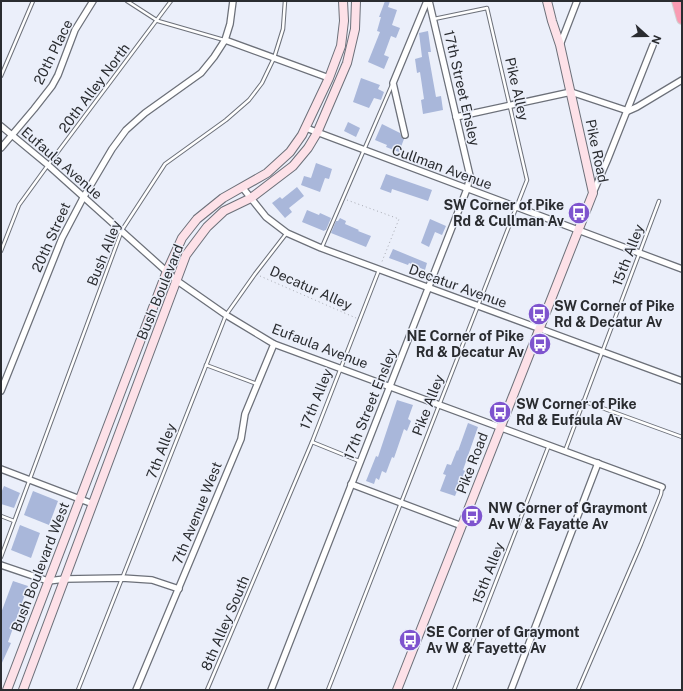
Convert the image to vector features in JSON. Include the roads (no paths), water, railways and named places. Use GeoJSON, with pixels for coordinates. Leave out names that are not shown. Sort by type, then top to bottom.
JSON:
{"type":"FeatureCollection","features":[{"type":"Feature","properties":{"kind":"highway"},"geometry":{"type":"LineString","coordinates":[[677,1],[682,19]]}},
{"type":"Feature","properties":{"kind":"main road","name":"Bush Boulevard"},"geometry":{"type":"LineString","coordinates":[[80,499],[167,271],[182,238],[197,219],[224,198],[267,173],[290,152],[302,135],[329,78],[341,46],[344,21],[343,1]]}},
{"type":"Feature","properties":{"kind":"main road","name":"Bush Boulevard"},"geometry":{"type":"LineString","coordinates":[[93,504],[186,255],[206,227],[224,211],[251,198],[293,166],[308,148],[317,133],[347,63],[355,29],[356,1]]}},
{"type":"Feature","properties":{"kind":"main road","name":"Pike Road"},"geometry":{"type":"LineString","coordinates":[[398,690],[500,426],[593,193],[560,45],[547,1]]}},
{"type":"Feature","properties":{"kind":"main road","name":"Bush Boulevard West"},"geometry":{"type":"LineString","coordinates":[[7,690],[80,499]]}},
{"type":"Feature","properties":{"kind":"main road","name":"Bush Boulevard West"},"geometry":{"type":"LineString","coordinates":[[23,690],[93,504]]}},
{"type":"Feature","properties":{"kind":"street","name":"20th Place"},"geometry":{"type":"LineString","coordinates":[[1,148],[34,110],[58,75],[75,30],[93,1]]}},
{"type":"Feature","properties":{"kind":"street","name":"20th Street"},"geometry":{"type":"LineString","coordinates":[[1,391],[62,238],[83,198],[112,149],[126,130],[146,113],[201,73],[225,40],[230,24],[234,1]]}},
{"type":"Feature","properties":{"kind":"street"},"geometry":{"type":"LineString","coordinates":[[405,135],[393,83],[428,1]]}},
{"type":"Feature","properties":{"kind":"street","name":"17th Street Ensley"},"geometry":{"type":"LineString","coordinates":[[271,690],[429,288],[467,189],[470,176],[434,20],[428,1]]}},
{"type":"Feature","properties":{"kind":"street"},"geometry":{"type":"LineString","coordinates":[[560,45],[577,1]]}},
{"type":"Feature","properties":{"kind":"street"},"geometry":{"type":"LineString","coordinates":[[225,40],[329,78]]}},
{"type":"Feature","properties":{"kind":"street"},"geometry":{"type":"LineString","coordinates":[[593,193],[628,111],[653,45]]}},
{"type":"Feature","properties":{"kind":"street"},"geometry":{"type":"LineString","coordinates":[[456,117],[571,92],[628,111],[637,108],[682,80]]}},
{"type":"Feature","properties":{"kind":"street","name":"Eufaula Avenue"},"geometry":{"type":"LineString","coordinates":[[1,126],[122,230],[176,280],[226,315],[274,344],[438,405],[549,444],[662,487]]}},
{"type":"Feature","properties":{"kind":"street","name":"Cullman Avenue"},"geometry":{"type":"LineString","coordinates":[[306,128],[682,269]]}},
{"type":"Feature","properties":{"kind":"street","name":"Decatur Avenue"},"geometry":{"type":"LineString","coordinates":[[242,187],[266,218],[287,233],[321,248],[682,381]]}},
{"type":"Feature","properties":{"kind":"street","name":"7th Avenue West"},"geometry":{"type":"LineString","coordinates":[[136,690],[241,439],[245,414],[274,344]]}},
{"type":"Feature","properties":{"kind":"street"},"geometry":{"type":"LineString","coordinates":[[511,690],[598,463]]}},
{"type":"Feature","properties":{"kind":"street"},"geometry":{"type":"LineString","coordinates":[[1,469],[93,504]]}},
{"type":"Feature","properties":{"kind":"street"},"geometry":{"type":"LineString","coordinates":[[351,484],[462,526]]}},
{"type":"Feature","properties":{"kind":"street"},"geometry":{"type":"LineString","coordinates":[[1,565],[48,581],[65,579],[122,578],[152,580],[179,589]]}},
{"type":"Feature","properties":{"kind":"lane"},"geometry":{"type":"LineString","coordinates":[[1,76],[32,1]]}},
{"type":"Feature","properties":{"kind":"lane"},"geometry":{"type":"LineString","coordinates":[[127,1],[158,21],[225,40]]}},
{"type":"Feature","properties":{"kind":"lane","name":"20th Alley North"},"geometry":{"type":"LineString","coordinates":[[1,251],[19,205],[158,21],[171,1]]}},
{"type":"Feature","properties":{"kind":"lane","name":"Bush Alley"},"geometry":{"type":"LineString","coordinates":[[1,557],[122,230],[165,164],[226,120],[249,100],[262,83],[274,58],[283,29],[285,1]]}},
{"type":"Feature","properties":{"kind":"lane","name":"Pike Alley"},"geometry":{"type":"LineString","coordinates":[[328,690],[526,180],[487,8],[434,20]]}},
{"type":"Feature","properties":{"kind":"lane"},"geometry":{"type":"LineString","coordinates":[[321,248],[393,83]]}},
{"type":"Feature","properties":{"kind":"lane","name":"15th Alley"},"geometry":{"type":"LineString","coordinates":[[565,450],[659,201]]}},
{"type":"Feature","properties":{"kind":"lane","name":"7th Alley"},"geometry":{"type":"LineString","coordinates":[[78,690],[226,315],[255,274],[287,233]]}},
{"type":"Feature","properties":{"kind":"lane","name":"17th Alley"},"geometry":{"type":"LineString","coordinates":[[261,563],[312,442],[379,270]]}},
{"type":"Feature","properties":{"kind":"lane"},"geometry":{"type":"LineString","coordinates":[[206,365],[258,384]]}},
{"type":"Feature","properties":{"kind":"lane"},"geometry":{"type":"LineString","coordinates":[[584,401],[682,437]]}},
{"type":"Feature","properties":{"kind":"lane"},"geometry":{"type":"LineString","coordinates":[[312,442],[360,461]]}},
{"type":"Feature","properties":{"kind":"lane","name":"15th Alley"},"geometry":{"type":"LineString","coordinates":[[454,690],[549,444]]}},
{"type":"Feature","properties":{"kind":"lane"},"geometry":{"type":"LineString","coordinates":[[578,690],[641,544],[661,494],[662,487]]}},
{"type":"Feature","properties":{"kind":"lane"},"geometry":{"type":"LineString","coordinates":[[1,516],[14,521]]}},
{"type":"Feature","properties":{"kind":"lane","name":"8th Alley South"},"geometry":{"type":"LineString","coordinates":[[207,690],[261,563]]}},
{"type":"Feature","properties":{"kind":"place","name":"SW Corner of Pike Rd & Cullman Av"},"geometry":{"type":"Point","coordinates":[579,213]}},
{"type":"Feature","properties":{"kind":"place","name":"SW Corner of Pike Rd & Decatur Av"},"geometry":{"type":"Point","coordinates":[539,314]}},
{"type":"Feature","properties":{"kind":"place","name":"NE Corner of Pike Rd & Decatur Av"},"geometry":{"type":"Point","coordinates":[540,344]}},
{"type":"Feature","properties":{"kind":"place","name":"SW Corner of Pike Rd & Eufaula Av"},"geometry":{"type":"Point","coordinates":[500,412]}},
{"type":"Feature","properties":{"kind":"place","name":"NW Corner of Graymont Av W & Fayatte Av"},"geometry":{"type":"Point","coordinates":[472,516]}},
{"type":"Feature","properties":{"kind":"place","name":"SE Corner of Graymont Av W & Fayette Av"},"geometry":{"type":"Point","coordinates":[410,640]}}]}
